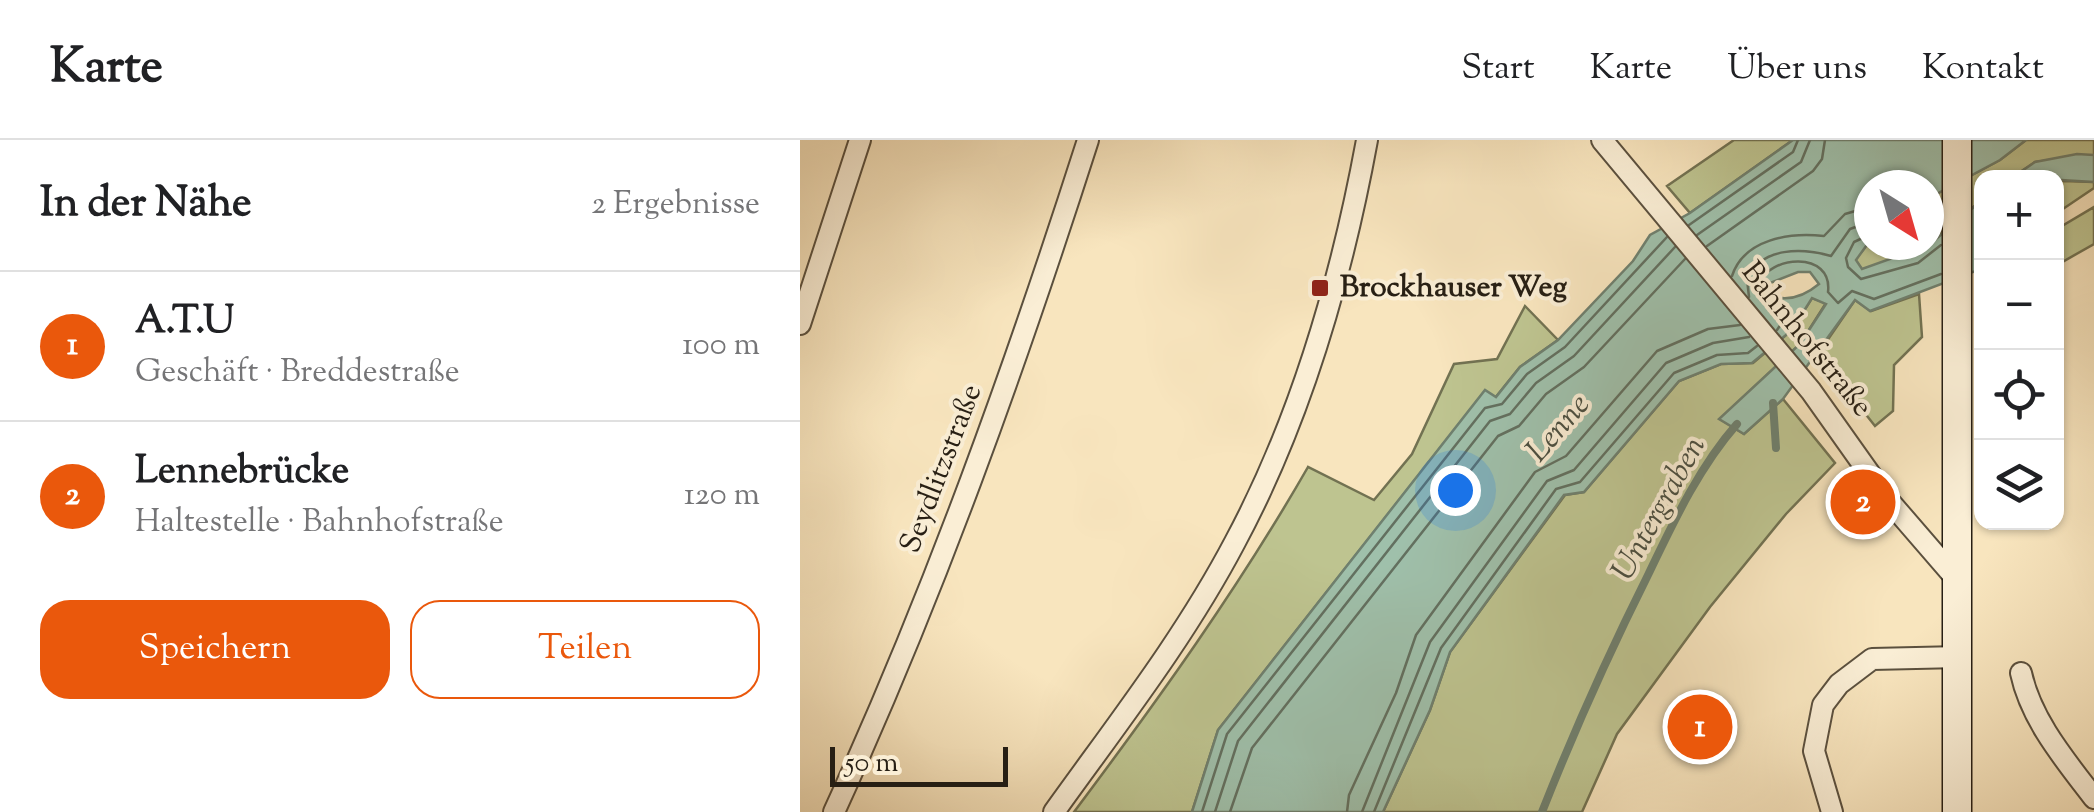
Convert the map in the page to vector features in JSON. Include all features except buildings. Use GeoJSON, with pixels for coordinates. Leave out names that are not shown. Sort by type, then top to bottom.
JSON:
{"type":"FeatureCollection","features":[{"type":"Feature","properties":{"kind":"main road"},"geometry":{"type":"LineString","coordinates":[[1958,140],[1958,812]]}},
{"type":"Feature","properties":{"kind":"street"},"geometry":{"type":"LineString","coordinates":[[800,324],[860,140]]}},
{"type":"Feature","properties":{"kind":"street","name":"Seydlitzstraße"},"geometry":{"type":"LineString","coordinates":[[834,812],[884,703],[1030,322],[1088,140]]}},
{"type":"Feature","properties":{"kind":"street"},"geometry":{"type":"LineString","coordinates":[[1054,812],[1125,719],[1180,635],[1235,542],[1276,455],[1332,290],[1367,140]]}},
{"type":"Feature","properties":{"kind":"street","name":"Bahnhofstraße"},"geometry":{"type":"LineString","coordinates":[[1602,140],[1810,391],[1889,501],[1959,582]]}},
{"type":"Feature","properties":{"kind":"street"},"geometry":{"type":"LineString","coordinates":[[1832,812],[1814,751],[1824,705],[1838,684],[1872,659],[1960,657]]}},
{"type":"Feature","properties":{"kind":"street"},"geometry":{"type":"LineString","coordinates":[[2021,673],[2025,694],[2094,798]]}},
{"type":"Feature","properties":{"kind":"shaded area"},"geometry":{"type":"Polygon","coordinates":[[[1734,140],[1793,140],[1690,213],[1667,186],[1734,140]]]}},
{"type":"Feature","properties":{"kind":"shaded area"},"geometry":{"type":"Polygon","coordinates":[[[2026,140],[2094,140],[2094,155],[2035,162],[2023,170],[1981,170],[2026,140]]]}},
{"type":"Feature","properties":{"kind":"shaded area"},"geometry":{"type":"Polygon","coordinates":[[[1974,174],[1974,207],[1944,230],[1944,190],[1974,174]]]}},
{"type":"Feature","properties":{"kind":"shaded area"},"geometry":{"type":"Polygon","coordinates":[[[2064,181],[2094,182],[2094,188],[2064,208],[2064,181]]]}},
{"type":"Feature","properties":{"kind":"shaded area"},"geometry":{"type":"Polygon","coordinates":[[[2094,207],[2094,244],[2064,261],[2064,260],[2064,225],[2094,207]]]}},
{"type":"Feature","properties":{"kind":"shaded area"},"geometry":{"type":"Polygon","coordinates":[[[1855,260],[1893,260],[1862,270],[1855,260]]]}},
{"type":"Feature","properties":{"kind":"shaded area"},"geometry":{"type":"Polygon","coordinates":[[[1919,294],[1922,337],[1894,365],[1893,411],[1875,426],[1818,354],[1855,300],[1871,311],[1919,294]]]}},
{"type":"Feature","properties":{"kind":"shaded area"},"geometry":{"type":"Polygon","coordinates":[[[1812,298],[1826,303],[1800,344],[1720,419],[1744,434],[1783,399],[1835,463],[1786,514],[1710,607],[1617,734],[1582,812],[1383,812],[1430,710],[1450,652],[1565,495],[1584,492],[1679,381],[1721,364],[1753,363],[1792,330],[1812,298]]]}},
{"type":"Feature","properties":{"kind":"shaded area"},"geometry":{"type":"Polygon","coordinates":[[[1525,306],[1558,340],[1520,367],[1495,398],[1485,391],[1218,730],[1192,812],[1074,812],[1196,643],[1308,467],[1374,500],[1412,454],[1454,364],[1497,359],[1525,306]]]}},
{"type":"Feature","properties":{"kind":"water","name":"Lenne"},"geometry":{"type":"Polygon","coordinates":[[[1793,140],[2026,140],[2000,160],[1974,170],[1974,174],[1944,190],[1944,170],[1854,170],[1854,260],[1862,269],[1887,260],[1944,260],[1944,232],[1974,207],[1974,272],[1870,311],[1855,300],[1783,399],[1744,434],[1719,419],[1800,344],[1826,304],[1812,298],[1792,330],[1752,363],[1721,364],[1679,381],[1584,492],[1564,495],[1450,652],[1430,710],[1383,812],[1192,812],[1218,730],[1485,390],[1496,397],[1520,367],[1558,340],[1633,261],[1650,235],[1690,213],[1793,140]],[[1798,272],[1765,285],[1773,288],[1775,297],[1787,298],[1819,284],[1810,272],[1798,272]]]}},
{"type":"Feature","properties":{"kind":"water"},"geometry":{"type":"Polygon","coordinates":[[[2094,155],[2094,182],[2064,180],[2064,170],[2023,170],[2035,162],[2094,155]]]}},
{"type":"Feature","properties":{"kind":"waterway"},"geometry":{"type":"LineString","coordinates":[[1773,403],[1776,448]]}},
{"type":"Feature","properties":{"kind":"waterway","name":"Untergraben"},"geometry":{"type":"LineString","coordinates":[[1542,812],[1592,692],[1667,536],[1699,477],[1737,424]]}},
{"type":"Feature","properties":{"kind":"place","name":"Brockhauser Weg"},"geometry":{"type":"Point","coordinates":[1320,288]}},
{"type":"Feature","properties":{"kind":"place","name":"Lennebrücke"},"geometry":{"type":"Point","coordinates":[1863,502]}},
{"type":"Feature","properties":{"kind":"place","name":"A.T.U"},"geometry":{"type":"Point","coordinates":[1700,727]}}]}
